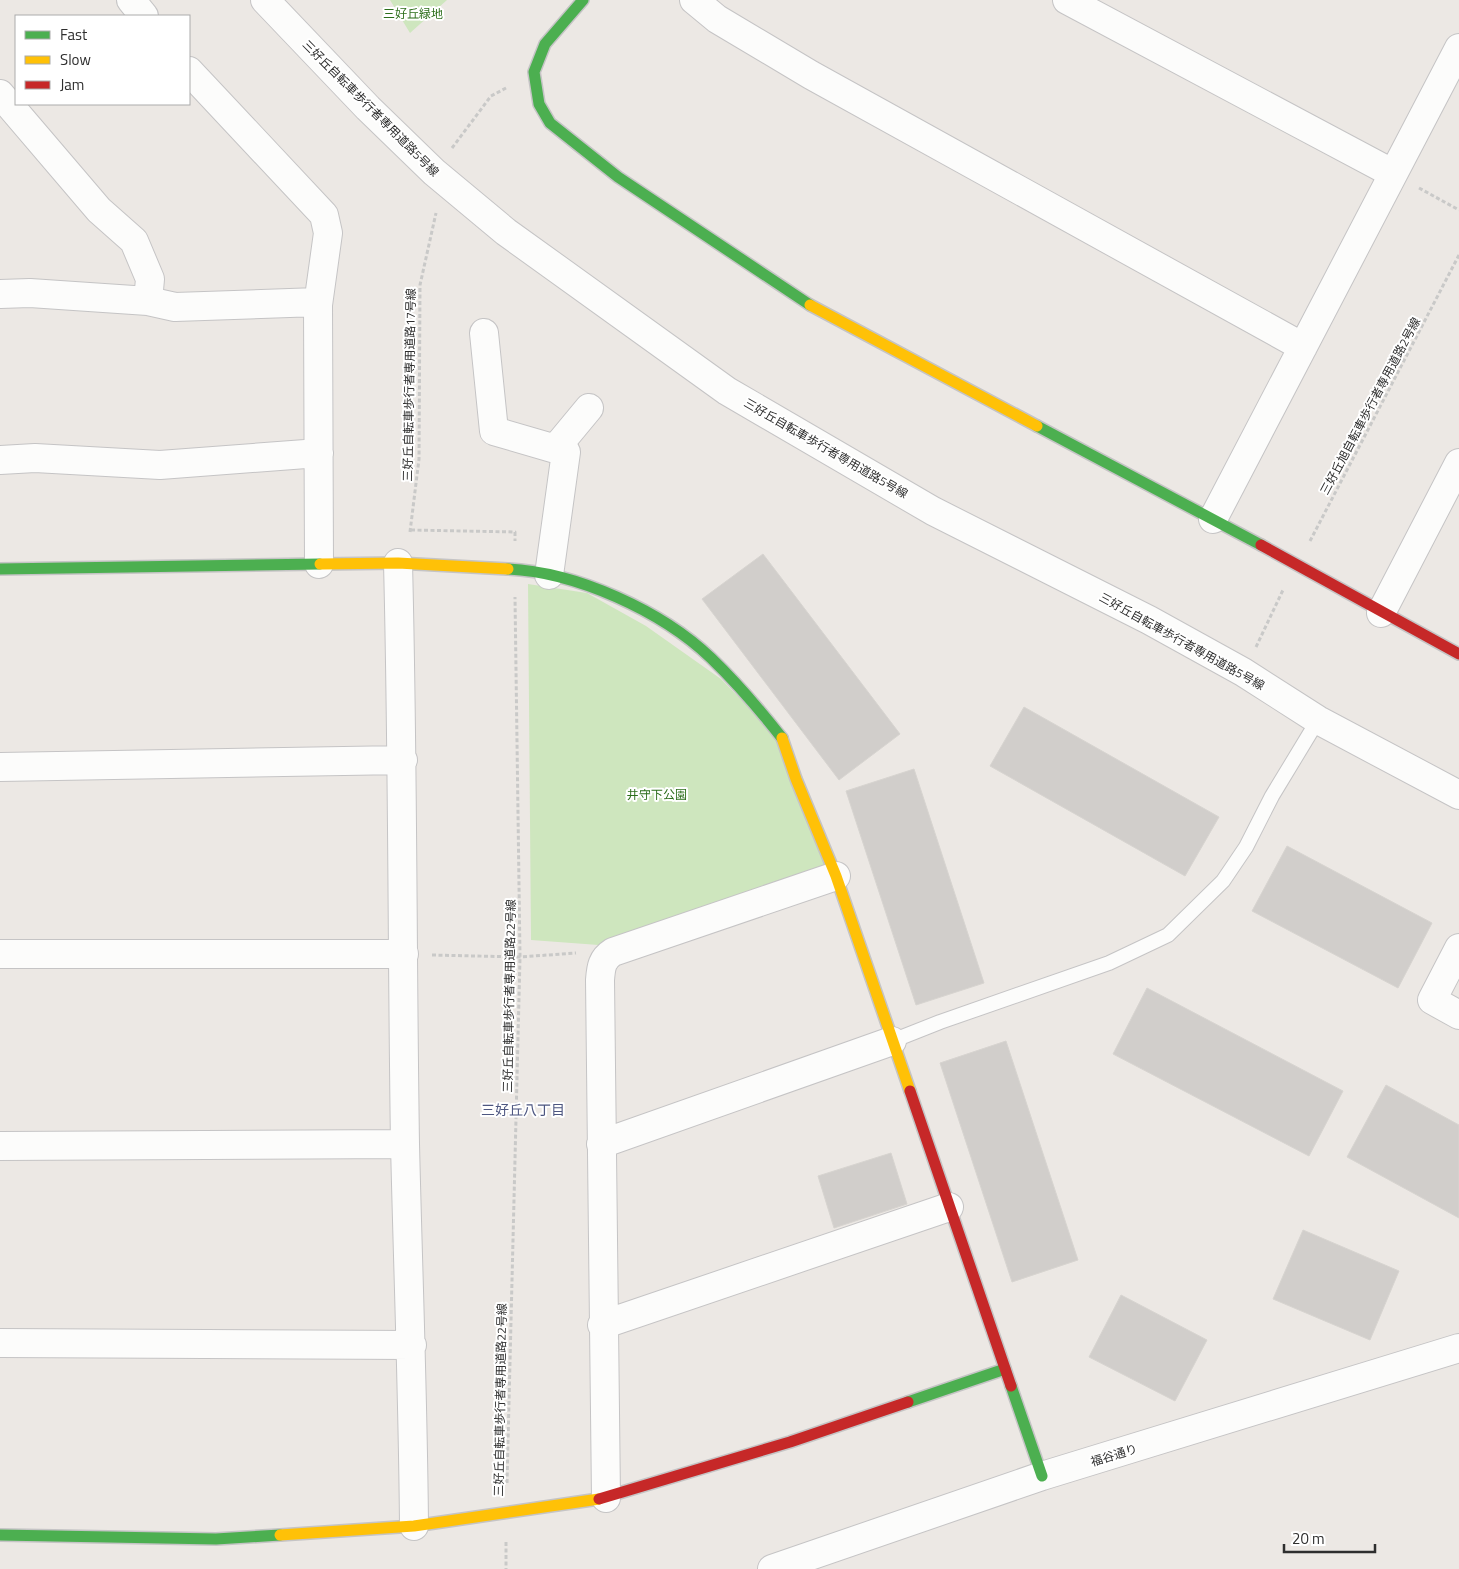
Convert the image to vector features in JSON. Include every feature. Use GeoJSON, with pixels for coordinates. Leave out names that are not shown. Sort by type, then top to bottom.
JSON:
{"type":"FeatureCollection","features":[{"type":"Feature","properties":{"kind":"street"},"geometry":{"type":"LineString","coordinates":[[131,0],[143,15]]}},
{"type":"Feature","properties":{"kind":"street","name":"三好丘自転車歩行者専用道路5号線"},"geometry":{"type":"LineString","coordinates":[[265,0],[368,108],[434,172],[506,232],[727,391],[933,511],[1148,620],[1243,672],[1318,720],[1459,795]]}},
{"type":"Feature","properties":{"kind":"street"},"geometry":{"type":"LineString","coordinates":[[582,0],[545,44],[534,72],[539,104],[550,123],[618,177],[797,298],[1213,519],[1381,614],[1459,654]]}},
{"type":"Feature","properties":{"kind":"street"},"geometry":{"type":"LineString","coordinates":[[694,0],[717,19],[811,75],[1303,347]]}},
{"type":"Feature","properties":{"kind":"street"},"geometry":{"type":"LineString","coordinates":[[1067,0],[1392,173]]}},
{"type":"Feature","properties":{"kind":"street"},"geometry":{"type":"LineString","coordinates":[[1213,519],[1392,173],[1459,48]]}},
{"type":"Feature","properties":{"kind":"street"},"geometry":{"type":"LineString","coordinates":[[190,72],[324,215],[328,234],[318,302],[319,564]]}},
{"type":"Feature","properties":{"kind":"street"},"geometry":{"type":"LineString","coordinates":[[0,94],[98,210],[134,240],[150,279],[148,301]]}},
{"type":"Feature","properties":{"kind":"street"},"geometry":{"type":"LineString","coordinates":[[0,294],[30,293],[148,301],[175,306],[318,302]]}},
{"type":"Feature","properties":{"kind":"street"},"geometry":{"type":"LineString","coordinates":[[484,334],[494,431],[566,452],[548,575]]}},
{"type":"Feature","properties":{"kind":"street"},"geometry":{"type":"LineString","coordinates":[[555,449],[589,408]]}},
{"type":"Feature","properties":{"kind":"street"},"geometry":{"type":"LineString","coordinates":[[0,460],[35,458],[160,465],[319,453]]}},
{"type":"Feature","properties":{"kind":"street"},"geometry":{"type":"LineString","coordinates":[[1381,614],[1459,463]]}},
{"type":"Feature","properties":{"kind":"street"},"geometry":{"type":"LineString","coordinates":[[398,563],[403,760],[405,1144],[412,1345],[414,1526]]}},
{"type":"Feature","properties":{"kind":"street"},"geometry":{"type":"LineString","coordinates":[[0,569],[398,563],[514,570],[548,575],[597,587],[672,627],[710,657],[758,708],[782,738],[796,779],[836,876],[1042,1476]]}},
{"type":"Feature","properties":{"kind":"street"},"geometry":{"type":"LineString","coordinates":[[0,767],[403,760]]}},
{"type":"Feature","properties":{"kind":"street"},"geometry":{"type":"LineString","coordinates":[[606,1498],[602,1325],[600,969],[605,958],[613,952],[836,876]]}},
{"type":"Feature","properties":{"kind":"street"},"geometry":{"type":"LineString","coordinates":[[1459,948],[1432,1000],[1459,1015]]}},
{"type":"Feature","properties":{"kind":"street"},"geometry":{"type":"LineString","coordinates":[[0,954],[404,954]]}},
{"type":"Feature","properties":{"kind":"street"},"geometry":{"type":"LineString","coordinates":[[601,1144],[892,1041]]}},
{"type":"Feature","properties":{"kind":"street"},"geometry":{"type":"LineString","coordinates":[[0,1146],[405,1144]]}},
{"type":"Feature","properties":{"kind":"street"},"geometry":{"type":"LineString","coordinates":[[602,1325],[949,1207]]}},
{"type":"Feature","properties":{"kind":"street"},"geometry":{"type":"LineString","coordinates":[[0,1343],[412,1345]]}},
{"type":"Feature","properties":{"kind":"street","name":"福谷通り"},"geometry":{"type":"LineString","coordinates":[[772,1569],[1042,1476],[1459,1348]]}},
{"type":"Feature","properties":{"kind":"street"},"geometry":{"type":"LineString","coordinates":[[0,1535],[216,1539],[414,1526],[606,1498],[790,1442],[1005,1369]]}},
{"type":"Feature","properties":{"kind":"lane"},"geometry":{"type":"LineString","coordinates":[[892,1041],[940,1022],[1109,963],[1168,935],[1223,881],[1246,847],[1272,796],[1318,720]]}},
{"type":"Feature","properties":{"kind":"path"},"geometry":{"type":"LineString","coordinates":[[434,172],[491,96],[534,72]]}},
{"type":"Feature","properties":{"kind":"path","name":"三好丘自転車歩行者専用道路17号線"},"geometry":{"type":"LineString","coordinates":[[398,563],[411,530],[419,459],[420,285],[436,216],[434,172]]}},
{"type":"Feature","properties":{"kind":"path"},"geometry":{"type":"LineString","coordinates":[[1392,173],[1459,210]]}},
{"type":"Feature","properties":{"kind":"path","name":"三好丘旭自転車歩行者専用道路2号線"},"geometry":{"type":"LineString","coordinates":[[1243,672],[1459,255]]}},
{"type":"Feature","properties":{"kind":"path","name":"三好丘自転車歩行者専用道路22号線"},"geometry":{"type":"LineString","coordinates":[[506,1512],[520,958],[514,570]]}},
{"type":"Feature","properties":{"kind":"path"},"geometry":{"type":"LineString","coordinates":[[404,954],[520,958],[586,952],[605,958]]}},
{"type":"Feature","properties":{"kind":"green space","name":"三好丘緑地"},"geometry":{"type":"Polygon","coordinates":[[[390,0],[447,0],[410,33],[390,0]]]}},
{"type":"Feature","properties":{"kind":"green space","name":"井守下公園"},"geometry":{"type":"Polygon","coordinates":[[[528,584],[587,593],[646,626],[721,679],[774,733],[837,864],[612,946],[531,940],[528,584]]]}},
{"type":"Feature","properties":{"kind":"building"},"geometry":{"type":"Polygon","coordinates":[[[763,554],[900,734],[839,780],[702,599],[763,554]]]}},
{"type":"Feature","properties":{"kind":"building"},"geometry":{"type":"Polygon","coordinates":[[[1024,707],[1219,817],[1185,876],[990,766],[1024,707]]]}},
{"type":"Feature","properties":{"kind":"building"},"geometry":{"type":"Polygon","coordinates":[[[914,769],[984,983],[916,1005],[846,791],[914,769]]]}},
{"type":"Feature","properties":{"kind":"building"},"geometry":{"type":"Polygon","coordinates":[[[1287,846],[1432,923],[1398,988],[1252,911],[1287,846]]]}},
{"type":"Feature","properties":{"kind":"building"},"geometry":{"type":"Polygon","coordinates":[[[1147,988],[1343,1091],[1309,1156],[1113,1054],[1147,988]]]}},
{"type":"Feature","properties":{"kind":"building"},"geometry":{"type":"Polygon","coordinates":[[[1006,1041],[1078,1260],[1012,1282],[940,1063],[1006,1041]]]}},
{"type":"Feature","properties":{"kind":"building"},"geometry":{"type":"Polygon","coordinates":[[[1386,1085],[1459,1125],[1459,1218],[1347,1157],[1386,1085]]]}},
{"type":"Feature","properties":{"kind":"building"},"geometry":{"type":"Polygon","coordinates":[[[891,1153],[907,1204],[834,1228],[818,1176],[891,1153]]]}},
{"type":"Feature","properties":{"kind":"building"},"geometry":{"type":"Polygon","coordinates":[[[1303,1230],[1399,1271],[1370,1340],[1273,1299],[1303,1230]]]}},
{"type":"Feature","properties":{"kind":"building"},"geometry":{"type":"Polygon","coordinates":[[[1121,1295],[1207,1340],[1175,1401],[1089,1357],[1121,1295]]]}},
{"type":"Feature","properties":{"kind":"traffic: fast"},"geometry":{"type":"LineString","coordinates":[[583,0],[545,44],[534,72],[539,104],[550,123],[618,177],[810,305]]}},
{"type":"Feature","properties":{"kind":"traffic: fast"},"geometry":{"type":"LineString","coordinates":[[1037,426],[1261,545]]}},
{"type":"Feature","properties":{"kind":"traffic: fast"},"geometry":{"type":"LineString","coordinates":[[0,569],[320,564]]}},
{"type":"Feature","properties":{"kind":"traffic: fast"},"geometry":{"type":"LineString","coordinates":[[508,569],[534,572],[589,586],[617,597],[668,625],[691,641],[721,667],[782,738]]}},
{"type":"Feature","properties":{"kind":"traffic: fast"},"geometry":{"type":"LineString","coordinates":[[908,1402],[1005,1369]]}},
{"type":"Feature","properties":{"kind":"traffic: fast"},"geometry":{"type":"LineString","coordinates":[[1011,1386],[1042,1476]]}},
{"type":"Feature","properties":{"kind":"traffic: fast"},"geometry":{"type":"LineString","coordinates":[[0,1535],[216,1539],[280,1535]]}},
{"type":"Feature","properties":{"kind":"traffic: slow"},"geometry":{"type":"LineString","coordinates":[[810,305],[1037,426]]}},
{"type":"Feature","properties":{"kind":"traffic: slow"},"geometry":{"type":"LineString","coordinates":[[320,564],[398,563],[508,569]]}},
{"type":"Feature","properties":{"kind":"traffic: slow"},"geometry":{"type":"LineString","coordinates":[[782,738],[796,779],[836,876],[910,1091]]}},
{"type":"Feature","properties":{"kind":"traffic: slow"},"geometry":{"type":"LineString","coordinates":[[280,1535],[414,1526],[599,1499]]}},
{"type":"Feature","properties":{"kind":"traffic: jam"},"geometry":{"type":"LineString","coordinates":[[1261,545],[1459,654]]}},
{"type":"Feature","properties":{"kind":"traffic: jam"},"geometry":{"type":"LineString","coordinates":[[910,1091],[1011,1386]]}},
{"type":"Feature","properties":{"kind":"traffic: jam"},"geometry":{"type":"LineString","coordinates":[[599,1499],[790,1442],[908,1402]]}},
{"type":"Feature","properties":{"kind":"district","name":"三好丘八丁目"},"geometry":{"type":"Point","coordinates":[523,1109]}}]}
